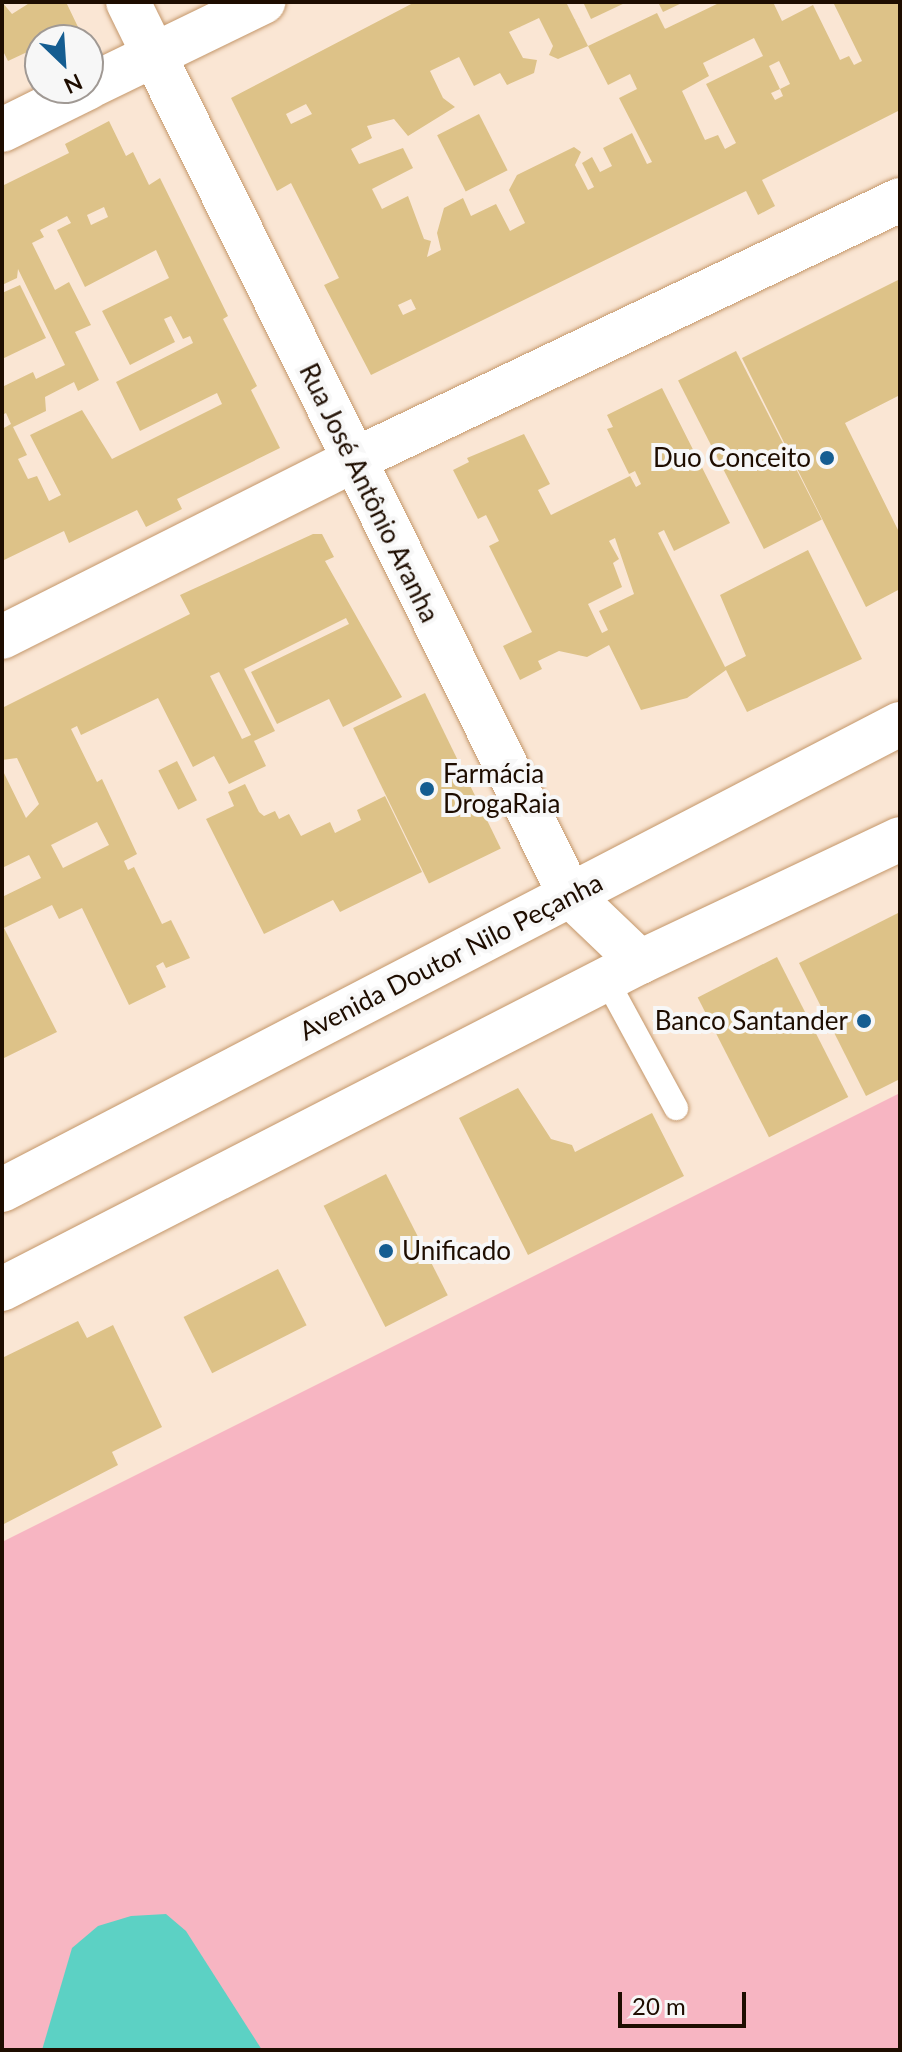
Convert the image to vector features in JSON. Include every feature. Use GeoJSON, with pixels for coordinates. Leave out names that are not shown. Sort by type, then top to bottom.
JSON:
{"type":"FeatureCollection","features":[{"type":"Feature","properties":{"kind":"street","name":"Rua José Antônio Aranha"},"geometry":{"type":"LineString","coordinates":[[128,2],[352,461],[570,895],[612,942],[623,971]]}},
{"type":"Feature","properties":{"kind":"street"},"geometry":{"type":"LineString","coordinates":[[104,80],[263,2]]}},
{"type":"Feature","properties":{"kind":"street"},"geometry":{"type":"LineString","coordinates":[[2,130],[55,104]]}},
{"type":"Feature","properties":{"kind":"street"},"geometry":{"type":"LineString","coordinates":[[2,637],[352,461],[900,200]]}},
{"type":"Feature","properties":{"kind":"street","name":"Avenida Doutor Nilo Peçanha"},"geometry":{"type":"LineString","coordinates":[[2,1190],[900,724]]}},
{"type":"Feature","properties":{"kind":"street"},"geometry":{"type":"LineString","coordinates":[[2,1289],[623,971],[900,839]]}},
{"type":"Feature","properties":{"kind":"lane"},"geometry":{"type":"LineString","coordinates":[[623,971],[676,1108]]}},
{"type":"Feature","properties":{"kind":"shaded area"},"geometry":{"type":"Polygon","coordinates":[[[900,1093],[900,2050],[2,2050],[2,1542],[900,1093]]]}},
{"type":"Feature","properties":{"kind":"water"},"geometry":{"type":"Polygon","coordinates":[[[166,1914],[186,1931],[262,2050],[42,2050],[72,1948],[98,1926],[131,1916],[166,1914]]]}},
{"type":"Feature","properties":{"kind":"building"},"geometry":{"type":"Polygon","coordinates":[[[2,2],[12,14],[31,2],[66,2],[77,24],[24,24],[24,54],[8,61],[2,49],[2,2]]]}},
{"type":"Feature","properties":{"kind":"building"},"geometry":{"type":"Polygon","coordinates":[[[415,2],[566,2],[588,46],[657,13],[665,29],[721,2],[773,2],[782,21],[813,5],[840,60],[849,56],[854,65],[862,61],[833,2],[900,2],[900,110],[762,180],[775,206],[758,215],[746,191],[371,375],[324,285],[339,278],[291,183],[277,191],[231,98],[415,2]],[[539,18],[509,32],[523,58],[537,60],[534,73],[507,85],[500,73],[474,86],[459,57],[430,71],[443,98],[455,107],[408,136],[394,119],[367,126],[372,138],[351,149],[359,164],[403,148],[413,168],[372,189],[382,209],[408,196],[424,239],[431,241],[427,257],[441,250],[437,233],[444,208],[463,198],[471,216],[496,204],[510,231],[525,223],[509,190],[517,175],[574,147],[581,152],[575,165],[588,190],[594,187],[582,163],[592,157],[600,172],[612,166],[603,148],[632,133],[647,164],[652,162],[619,98],[637,89],[630,74],[608,85],[588,46],[558,59],[549,55],[553,46],[539,18]],[[754,38],[703,63],[709,76],[682,91],[705,140],[718,135],[725,149],[736,143],[706,84],[763,56],[754,38]],[[779,61],[769,66],[780,89],[790,84],[779,61]],[[780,89],[771,93],[775,100],[783,96],[780,89]],[[306,104],[286,114],[291,124],[312,114],[306,104]],[[411,299],[398,305],[403,315],[416,309],[411,299]]]}},
{"type":"Feature","properties":{"kind":"building"},"geometry":{"type":"Polygon","coordinates":[[[583,2],[627,2],[591,19],[583,2]]]}},
{"type":"Feature","properties":{"kind":"building"},"geometry":{"type":"Polygon","coordinates":[[[658,2],[684,2],[663,12],[658,2]]]}},
{"type":"Feature","properties":{"kind":"building"},"geometry":{"type":"Polygon","coordinates":[[[479,114],[508,170],[466,191],[437,135],[479,114]]]}},
{"type":"Feature","properties":{"kind":"building"},"geometry":{"type":"Polygon","coordinates":[[[109,121],[126,156],[133,152],[149,185],[160,178],[228,316],[223,319],[257,386],[251,390],[280,448],[177,499],[182,509],[146,527],[137,510],[69,543],[64,531],[2,561],[2,429],[11,424],[6,413],[2,415],[2,387],[33,372],[36,379],[65,365],[18,269],[17,278],[2,285],[2,186],[69,153],[65,144],[109,121]],[[104,207],[87,215],[91,225],[108,217],[104,207]],[[67,216],[40,230],[44,237],[32,243],[55,290],[69,282],[91,325],[75,332],[99,380],[78,391],[74,382],[45,397],[46,411],[13,427],[27,455],[18,459],[28,479],[37,476],[49,501],[61,495],[30,435],[82,410],[112,459],[222,404],[217,393],[140,431],[116,382],[193,343],[190,336],[183,339],[171,316],[164,319],[175,342],[130,365],[102,311],[169,278],[156,250],[85,287],[57,230],[71,223],[67,216]]]}},
{"type":"Feature","properties":{"kind":"building","name":"Duo Conceito"},"geometry":{"type":"Polygon","coordinates":[[[900,279],[900,395],[845,423],[900,534],[900,589],[866,607],[742,358],[900,279]]]}},
{"type":"Feature","properties":{"kind":"building"},"geometry":{"type":"Polygon","coordinates":[[[20,285],[46,338],[2,359],[2,293],[20,285]]]}},
{"type":"Feature","properties":{"kind":"building"},"geometry":{"type":"Polygon","coordinates":[[[736,351],[822,519],[764,549],[678,381],[736,351]]]}},
{"type":"Feature","properties":{"kind":"building"},"geometry":{"type":"Polygon","coordinates":[[[662,388],[730,523],[674,551],[664,530],[658,533],[725,667],[746,656],[720,595],[808,550],[862,659],[747,712],[726,670],[687,698],[641,710],[609,645],[587,657],[559,651],[538,661],[542,669],[520,680],[503,646],[532,632],[489,546],[499,541],[486,515],[478,519],[453,470],[469,462],[467,458],[524,434],[550,484],[538,490],[551,515],[630,476],[636,487],[641,484],[635,471],[629,474],[607,429],[613,427],[607,415],[662,388]],[[615,538],[609,541],[619,559],[613,563],[622,587],[588,604],[602,633],[608,630],[599,611],[634,594],[615,538]]]}},
{"type":"Feature","properties":{"kind":"building"},"geometry":{"type":"Polygon","coordinates":[[[313,534],[322,534],[334,557],[325,561],[402,697],[343,727],[329,699],[277,724],[251,672],[349,624],[346,618],[244,669],[275,731],[254,741],[266,766],[229,784],[214,756],[193,767],[158,698],[81,735],[77,726],[71,729],[97,782],[102,779],[137,854],[124,861],[128,870],[134,867],[162,924],[171,920],[190,958],[166,968],[163,962],[156,966],[166,987],[129,1005],[82,908],[59,919],[52,905],[4,928],[57,1032],[2,1059],[2,897],[41,878],[29,855],[2,868],[2,769],[26,818],[39,804],[17,758],[2,760],[2,708],[190,614],[180,595],[313,534]],[[219,672],[210,676],[242,739],[251,735],[219,672]],[[97,822],[51,845],[63,868],[109,845],[97,822]]]}},
{"type":"Feature","properties":{"kind":"building","name":"Farmácia DrogaRaia"},"geometry":{"type":"Polygon","coordinates":[[[425,693],[501,848],[429,884],[353,728],[425,693]]]}},
{"type":"Feature","properties":{"kind":"building"},"geometry":{"type":"Polygon","coordinates":[[[177,761],[197,800],[178,810],[158,771],[177,761]]]}},
{"type":"Feature","properties":{"kind":"building"},"geometry":{"type":"Polygon","coordinates":[[[245,784],[259,812],[264,816],[275,811],[279,819],[289,814],[301,836],[330,822],[335,833],[361,820],[357,810],[385,796],[422,872],[340,912],[333,900],[264,934],[206,819],[234,806],[228,792],[245,784]]]}},
{"type":"Feature","properties":{"kind":"building","name":"Banco Santander"},"geometry":{"type":"Polygon","coordinates":[[[900,912],[900,1079],[866,1096],[799,963],[900,912]]]}},
{"type":"Feature","properties":{"kind":"building"},"geometry":{"type":"Polygon","coordinates":[[[777,957],[848,1097],[769,1137],[698,997],[777,957]]]}},
{"type":"Feature","properties":{"kind":"building"},"geometry":{"type":"Polygon","coordinates":[[[518,1088],[551,1139],[572,1145],[575,1152],[652,1113],[684,1176],[528,1255],[459,1118],[518,1088]]]}},
{"type":"Feature","properties":{"kind":"building","name":"Unificado"},"geometry":{"type":"Polygon","coordinates":[[[386,1174],[448,1295],[385,1327],[324,1206],[386,1174]]]}},
{"type":"Feature","properties":{"kind":"building"},"geometry":{"type":"Polygon","coordinates":[[[278,1269],[307,1325],[212,1373],[184,1317],[278,1269]]]}},
{"type":"Feature","properties":{"kind":"building"},"geometry":{"type":"Polygon","coordinates":[[[78,1321],[87,1338],[113,1325],[162,1427],[112,1452],[118,1465],[2,1525],[2,1358],[78,1321]]]}},
{"type":"Feature","properties":{"kind":"place","name":"Duo Conceito"},"geometry":{"type":"Point","coordinates":[827,458]}},
{"type":"Feature","properties":{"kind":"place","name":"Farmácia DrogaRaia"},"geometry":{"type":"Point","coordinates":[427,789]}},
{"type":"Feature","properties":{"kind":"place","name":"Banco Santander"},"geometry":{"type":"Point","coordinates":[864,1021]}},
{"type":"Feature","properties":{"kind":"place","name":"Unificado"},"geometry":{"type":"Point","coordinates":[386,1251]}}]}
